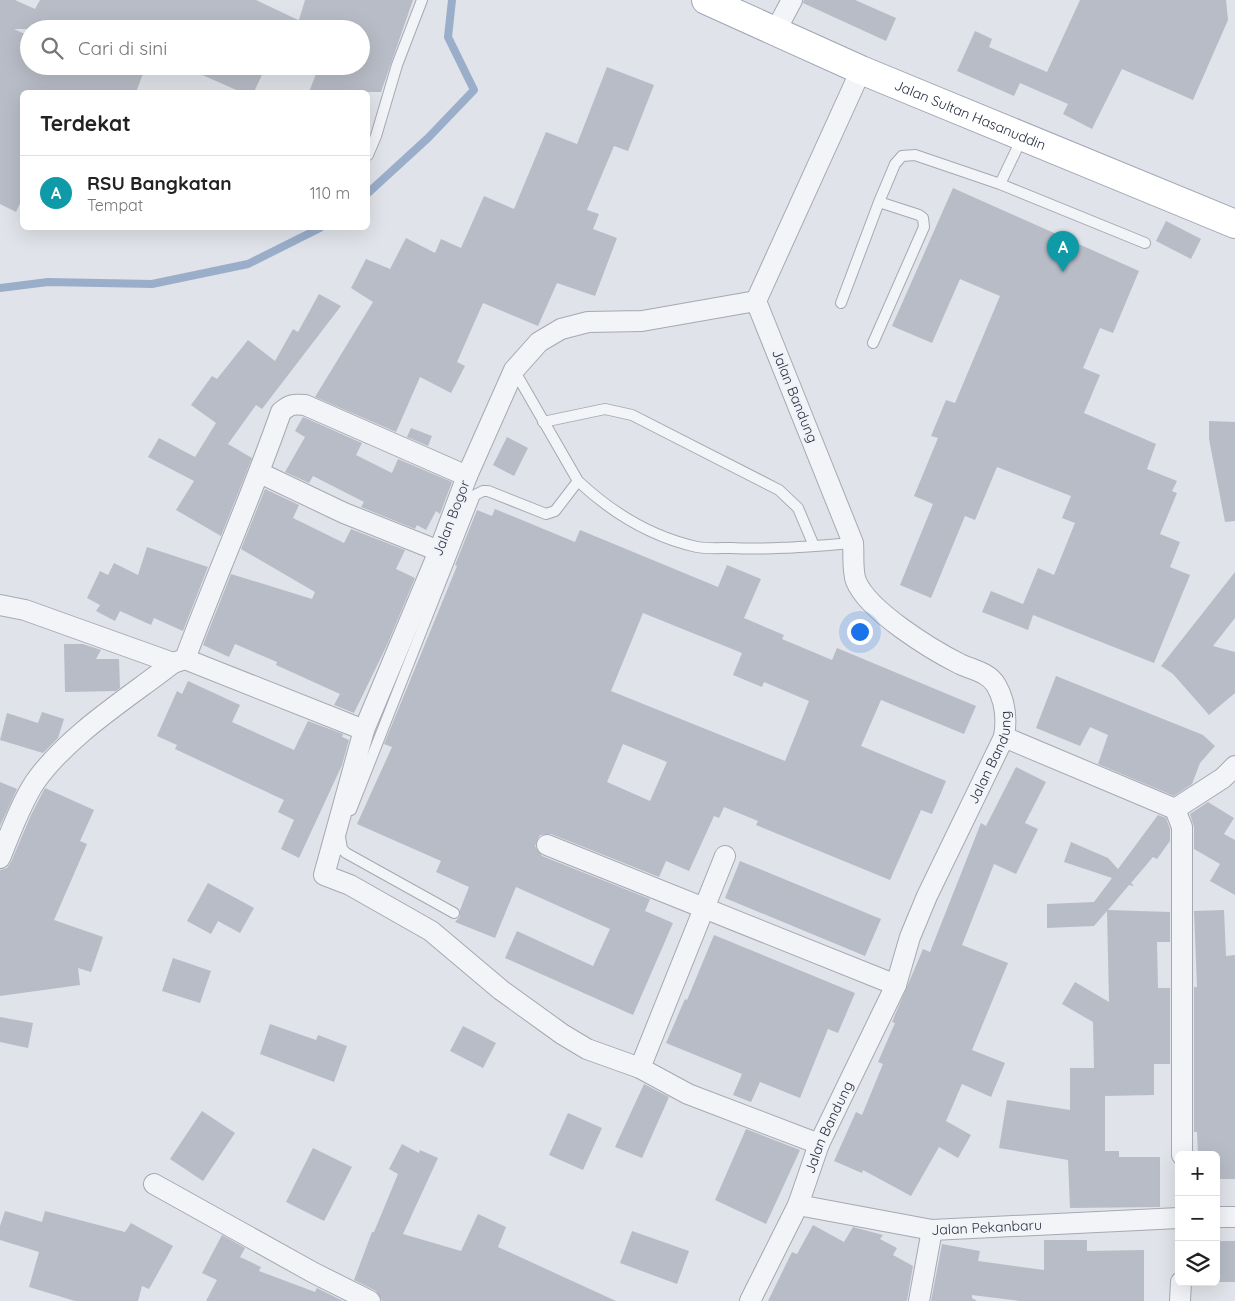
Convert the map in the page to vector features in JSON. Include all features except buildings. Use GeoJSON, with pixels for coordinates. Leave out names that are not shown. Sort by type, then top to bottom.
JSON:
{"type":"FeatureCollection","features":[{"type":"Feature","properties":{"kind":"main road","name":"Jalan Sultan Hasanuddin"},"geometry":{"type":"LineString","coordinates":[[706,0],[861,70],[1023,135],[1235,224]]}},
{"type":"Feature","properties":{"kind":"street"},"geometry":{"type":"LineString","coordinates":[[776,30],[792,0]]}},
{"type":"Feature","properties":{"kind":"street"},"geometry":{"type":"LineString","coordinates":[[756,301],[861,70]]}},
{"type":"Feature","properties":{"kind":"street","name":"Jalan Bogor"},"geometry":{"type":"LineString","coordinates":[[640,1068],[587,1049],[562,1034],[500,990],[431,931],[350,885],[324,874],[364,730],[439,551],[467,476],[514,370],[539,342],[561,329],[588,322],[642,321],[756,301]]}},
{"type":"Feature","properties":{"kind":"street","name":"Jalan Bandung"},"geometry":{"type":"LineString","coordinates":[[750,1301],[798,1205],[819,1144],[896,985],[910,937],[1004,737],[1007,716],[996,685],[983,673],[961,664],[916,638],[872,603],[856,581],[853,543],[756,301]]}},
{"type":"Feature","properties":{"kind":"street"},"geometry":{"type":"LineString","coordinates":[[0,858],[34,783],[53,760],[82,734],[179,661],[260,473],[281,412],[290,404],[305,405],[467,476]]}},
{"type":"Feature","properties":{"kind":"street"},"geometry":{"type":"LineString","coordinates":[[260,473],[344,513],[439,551]]}},
{"type":"Feature","properties":{"kind":"street"},"geometry":{"type":"LineString","coordinates":[[0,606],[25,610],[179,661],[364,730]]}},
{"type":"Feature","properties":{"kind":"street"},"geometry":{"type":"LineString","coordinates":[[1004,737],[1175,809],[1182,827],[1182,1151]]}},
{"type":"Feature","properties":{"kind":"street"},"geometry":{"type":"LineString","coordinates":[[1175,809],[1223,778],[1235,766]]}},
{"type":"Feature","properties":{"kind":"street"},"geometry":{"type":"LineString","coordinates":[[547,845],[896,985]]}},
{"type":"Feature","properties":{"kind":"street"},"geometry":{"type":"LineString","coordinates":[[725,856],[640,1068],[688,1094],[819,1144]]}},
{"type":"Feature","properties":{"kind":"street"},"geometry":{"type":"LineString","coordinates":[[154,1184],[370,1301]]}},
{"type":"Feature","properties":{"kind":"street","name":"Jalan Pekanbaru"},"geometry":{"type":"LineString","coordinates":[[798,1205],[932,1230],[1175,1218]]}},
{"type":"Feature","properties":{"kind":"street"},"geometry":{"type":"LineString","coordinates":[[1220,1217],[1235,1217]]}},
{"type":"Feature","properties":{"kind":"street"},"geometry":{"type":"LineString","coordinates":[[919,1301],[932,1230]]}},
{"type":"Feature","properties":{"kind":"street"},"geometry":{"type":"LineString","coordinates":[[1180,1301],[1181,1286]]}},
{"type":"Feature","properties":{"kind":"lane"},"geometry":{"type":"LineString","coordinates":[[370,150],[397,65],[422,0]]}},
{"type":"Feature","properties":{"kind":"lane"},"geometry":{"type":"LineString","coordinates":[[1000,184],[1023,135]]}},
{"type":"Feature","properties":{"kind":"lane"},"geometry":{"type":"LineString","coordinates":[[841,303],[879,202],[895,164],[902,156],[915,156],[1000,184],[1144,243]]}},
{"type":"Feature","properties":{"kind":"lane"},"geometry":{"type":"LineString","coordinates":[[873,344],[924,227],[923,218],[919,215],[879,202]]}},
{"type":"Feature","properties":{"kind":"lane"},"geometry":{"type":"LineString","coordinates":[[514,370],[578,481],[624,516],[662,537],[699,548],[771,550],[853,543]]}},
{"type":"Feature","properties":{"kind":"lane"},"geometry":{"type":"LineString","coordinates":[[543,422],[605,409],[632,415],[779,490],[798,508],[814,546]]}},
{"type":"Feature","properties":{"kind":"lane"},"geometry":{"type":"LineString","coordinates":[[454,913],[346,853],[342,849],[340,836],[478,492],[488,491],[546,514],[555,511],[578,481]]}},
{"type":"Feature","properties":{"kind":"waterway"},"geometry":{"type":"LineString","coordinates":[[370,191],[428,138],[474,90],[448,37],[452,0]]}},
{"type":"Feature","properties":{"kind":"waterway"},"geometry":{"type":"LineString","coordinates":[[0,288],[48,282],[152,284],[248,264],[316,230]]}},
{"type":"Feature","properties":{"kind":"place","name":"RSU Bangkatan"},"geometry":{"type":"Point","coordinates":[1063,272]}}]}
